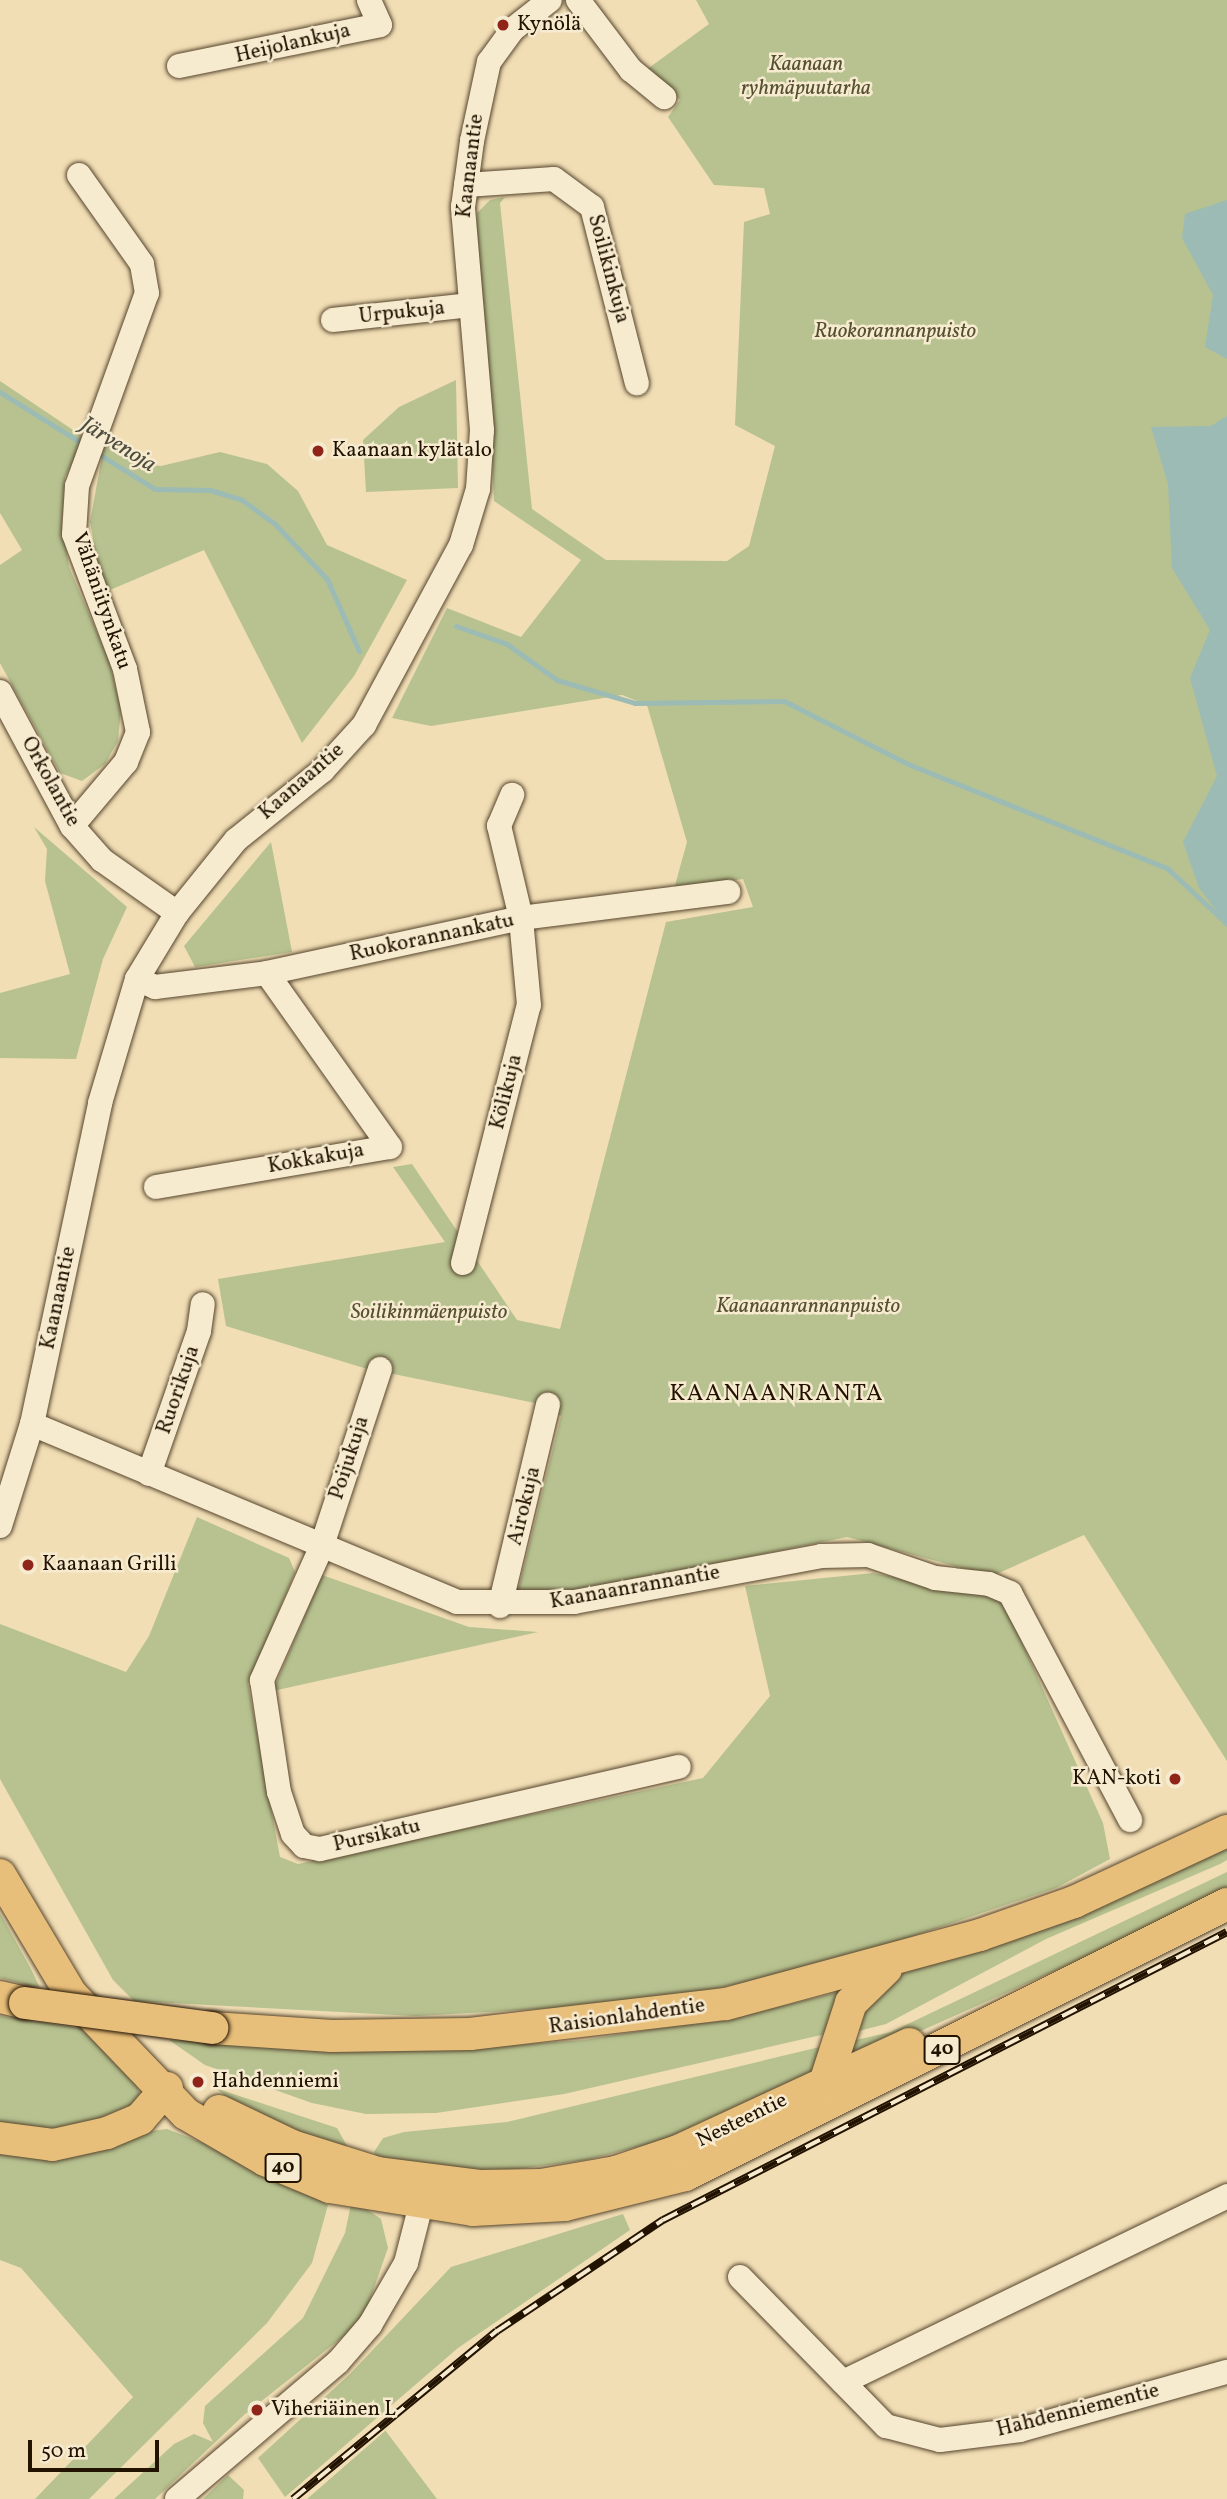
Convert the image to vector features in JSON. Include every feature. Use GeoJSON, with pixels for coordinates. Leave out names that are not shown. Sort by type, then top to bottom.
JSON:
{"type":"FeatureCollection","features":[{"type":"Feature","properties":{"kind":"main road","name":"Raisionlahdentie"},"geometry":{"type":"LineString","coordinates":[[13,2000],[212,2028],[401,2037],[538,2029],[726,2004],[897,1962],[1074,1902],[1227,1831]]}},
{"type":"Feature","properties":{"kind":"main road","name":"40"},"geometry":{"type":"LineString","coordinates":[[0,1875],[71,1994],[167,2088],[186,2114],[265,2160],[330,2187],[424,2193]]}},
{"type":"Feature","properties":{"kind":"main road","name":"Nesteentie"},"geometry":{"type":"LineString","coordinates":[[424,2193],[520,2209],[613,2196],[685,2175],[816,2113],[1065,1982],[1227,1903]]}},
{"type":"Feature","properties":{"kind":"main road"},"geometry":{"type":"LineString","coordinates":[[816,2113],[861,1987],[897,1962]]}},
{"type":"Feature","properties":{"kind":"main road","name":"Nesteentie"},"geometry":{"type":"LineString","coordinates":[[424,2193],[541,2185],[616,2172],[678,2151],[826,2081],[1065,1982]]}},
{"type":"Feature","properties":{"kind":"main road"},"geometry":{"type":"LineString","coordinates":[[0,2138],[53,2145],[107,2133],[140,2119],[167,2088]]}},
{"type":"Feature","properties":{"kind":"street","name":"Heijolankuja"},"geometry":{"type":"LineString","coordinates":[[179,66],[380,25],[369,0]]}},
{"type":"Feature","properties":{"kind":"street","name":"Kaanaantie"},"geometry":{"type":"LineString","coordinates":[[0,1526],[32,1424],[100,1103],[136,979],[177,913],[236,840],[323,770],[364,725],[461,545],[478,489],[482,430],[470,305],[466,185],[489,62],[512,30],[551,0]]}},
{"type":"Feature","properties":{"kind":"street"},"geometry":{"type":"LineString","coordinates":[[578,0],[631,70],[664,97]]}},
{"type":"Feature","properties":{"kind":"street","name":"Vähäniitynkatu"},"geometry":{"type":"LineString","coordinates":[[72,826],[126,761],[138,732],[125,669],[74,534],[77,486],[147,293],[142,264],[79,175]]}},
{"type":"Feature","properties":{"kind":"street","name":"Soilikinkuja"},"geometry":{"type":"LineString","coordinates":[[466,185],[554,179],[592,207],[637,383]]}},
{"type":"Feature","properties":{"kind":"street","name":"Urpukuja"},"geometry":{"type":"LineString","coordinates":[[334,320],[470,305]]}},
{"type":"Feature","properties":{"kind":"street","name":"Orkolantie"},"geometry":{"type":"LineString","coordinates":[[0,692],[72,826],[102,860],[177,913]]}},
{"type":"Feature","properties":{"kind":"street","name":"Kölikuja"},"geometry":{"type":"LineString","coordinates":[[463,1263],[529,1005],[521,918],[499,826],[512,795]]}},
{"type":"Feature","properties":{"kind":"street","name":"Ruokorannankatu"},"geometry":{"type":"LineString","coordinates":[[136,979],[155,987],[267,972],[521,918],[728,892]]}},
{"type":"Feature","properties":{"kind":"street","name":"Kokkakuja"},"geometry":{"type":"LineString","coordinates":[[156,1186],[390,1147],[267,972]]}},
{"type":"Feature","properties":{"kind":"street","name":"Ruorikuja"},"geometry":{"type":"LineString","coordinates":[[149,1474],[199,1331],[203,1304]]}},
{"type":"Feature","properties":{"kind":"street","name":"Poijukuja"},"geometry":{"type":"LineString","coordinates":[[321,1548],[380,1369]]}},
{"type":"Feature","properties":{"kind":"street","name":"Airokuja"},"geometry":{"type":"LineString","coordinates":[[500,1606],[548,1405]]}},
{"type":"Feature","properties":{"kind":"street","name":"Kaanaanrannantie"},"geometry":{"type":"LineString","coordinates":[[32,1424],[426,1592],[500,1606],[574,1602],[821,1556],[868,1555],[934,1578],[989,1584],[1010,1593],[1130,1820]]}},
{"type":"Feature","properties":{"kind":"street","name":"Pursikatu"},"geometry":{"type":"LineString","coordinates":[[321,1548],[262,1680],[261,1700],[279,1792],[303,1846],[320,1849],[679,1767]]}},
{"type":"Feature","properties":{"kind":"street"},"geometry":{"type":"LineString","coordinates":[[177,2499],[338,2362],[370,2325],[396,2287],[424,2193]]}},
{"type":"Feature","properties":{"kind":"street"},"geometry":{"type":"LineString","coordinates":[[843,2382],[1227,2196]]}},
{"type":"Feature","properties":{"kind":"street","name":"Hahdenniementie"},"geometry":{"type":"LineString","coordinates":[[740,2277],[886,2426],[940,2440],[1020,2430],[1227,2372]]}},
{"type":"Feature","properties":{"kind":"green space"},"geometry":{"type":"Polygon","coordinates":[[[696,0],[1227,0],[1227,1761],[1084,1535],[992,1576],[847,1537],[585,1590],[517,1595],[561,1416],[540,1404],[364,1368],[226,1326],[218,1279],[445,1242],[393,1167],[412,1164],[517,1320],[560,1329],[666,922],[753,907],[743,879],[674,889],[687,842],[647,705],[622,695],[431,726],[392,718],[447,608],[521,637],[581,560],[494,501],[487,336],[477,279],[477,213],[490,200],[505,197],[500,203],[532,509],[606,560],[727,561],[749,546],[775,446],[735,425],[744,222],[770,214],[764,188],[714,185],[668,117],[680,100],[646,70],[709,24],[696,0]]]}},
{"type":"Feature","properties":{"kind":"green space"},"geometry":{"type":"Polygon","coordinates":[[[456,380],[458,488],[366,492],[363,440],[399,407],[456,380]]]}},
{"type":"Feature","properties":{"kind":"green space"},"geometry":{"type":"Polygon","coordinates":[[[0,381],[85,438],[65,477],[62,524],[69,567],[109,661],[121,709],[118,741],[105,764],[82,781],[60,773],[0,663],[0,565],[22,550],[0,513],[0,381]]]}},
{"type":"Feature","properties":{"kind":"green space"},"geometry":{"type":"Polygon","coordinates":[[[105,440],[137,463],[161,466],[220,452],[267,464],[298,491],[327,545],[407,580],[354,676],[302,743],[204,550],[103,593],[90,522],[105,440]]]}},
{"type":"Feature","properties":{"kind":"green space"},"geometry":{"type":"Polygon","coordinates":[[[34,827],[127,907],[103,959],[76,1059],[0,1058],[0,993],[70,974],[45,881],[47,849],[34,827]]]}},
{"type":"Feature","properties":{"kind":"green space"},"geometry":{"type":"Polygon","coordinates":[[[271,842],[292,952],[195,967],[184,946],[271,842]]]}},
{"type":"Feature","properties":{"kind":"green space"},"geometry":{"type":"Polygon","coordinates":[[[197,1517],[289,1558],[295,1572],[248,1684],[280,1857],[298,1864],[703,1778],[770,1696],[745,1586],[873,1573],[1002,1598],[1103,1823],[1110,1859],[1056,1888],[828,1965],[647,2003],[416,2016],[134,2001],[113,1980],[0,1779],[0,1624],[126,1672],[149,1636],[197,1517]]]}},
{"type":"Feature","properties":{"kind":"green space"},"geometry":{"type":"Polygon","coordinates":[[[322,1575],[469,1627],[538,1632],[273,1691],[322,1575]]]}},
{"type":"Feature","properties":{"kind":"green space"},"geometry":{"type":"Polygon","coordinates":[[[1227,1847],[1227,1860],[1220,1864],[1046,1939],[886,2024],[851,2033],[852,2020],[884,1982],[903,1972],[1044,1928],[1227,1847]]]}},
{"type":"Feature","properties":{"kind":"green space"},"geometry":{"type":"Polygon","coordinates":[[[1227,1872],[1227,1891],[1173,1918],[838,2068],[847,2042],[891,2032],[1227,1872]]]}},
{"type":"Feature","properties":{"kind":"green space"},"geometry":{"type":"Polygon","coordinates":[[[0,1913],[31,1969],[40,1988],[0,1978],[0,1913]]]}},
{"type":"Feature","properties":{"kind":"green space"},"geometry":{"type":"Polygon","coordinates":[[[843,1991],[830,2033],[564,2094],[436,2113],[366,2114],[312,2103],[205,2065],[169,2040],[434,2051],[584,2040],[754,2013],[843,1991]]]}},
{"type":"Feature","properties":{"kind":"green space"},"geometry":{"type":"Polygon","coordinates":[[[0,2016],[85,2029],[137,2083],[141,2104],[78,2132],[0,2130],[0,2016]]]}},
{"type":"Feature","properties":{"kind":"green space"},"geometry":{"type":"Polygon","coordinates":[[[824,2046],[817,2076],[684,2135],[586,2160],[486,2173],[379,2161],[374,2152],[383,2138],[404,2132],[507,2122],[824,2046]]]}},
{"type":"Feature","properties":{"kind":"green space"},"geometry":{"type":"Polygon","coordinates":[[[215,2088],[337,2128],[352,2155],[237,2105],[215,2088]]]}},
{"type":"Feature","properties":{"kind":"green space"},"geometry":{"type":"Polygon","coordinates":[[[167,2129],[245,2159],[328,2205],[312,2263],[267,2323],[89,2499],[35,2499],[133,2397],[21,2268],[0,2260],[0,2149],[167,2129]]]}},
{"type":"Feature","properties":{"kind":"green space"},"geometry":{"type":"Polygon","coordinates":[[[352,2199],[381,2219],[388,2248],[367,2308],[349,2332],[244,2415],[155,2499],[114,2499],[174,2444],[194,2434],[213,2442],[203,2423],[205,2406],[303,2318],[345,2233],[352,2199]]]}},
{"type":"Feature","properties":{"kind":"green space"},"geometry":{"type":"Polygon","coordinates":[[[623,2214],[630,2230],[458,2348],[285,2497],[258,2458],[350,2374],[451,2267],[623,2214]]]}},
{"type":"Feature","properties":{"kind":"green space"},"geometry":{"type":"Polygon","coordinates":[[[385,2431],[437,2499],[307,2499],[385,2431]]]}},
{"type":"Feature","properties":{"kind":"green space"},"geometry":{"type":"Polygon","coordinates":[[[228,2475],[244,2490],[243,2499],[203,2499],[228,2475]]]}},
{"type":"Feature","properties":{"kind":"water"},"geometry":{"type":"Polygon","coordinates":[[[1227,200],[1227,359],[1205,347],[1213,295],[1182,238],[1185,214],[1227,200]]]}},
{"type":"Feature","properties":{"kind":"water"},"geometry":{"type":"Polygon","coordinates":[[[1227,416],[1227,924],[1199,888],[1183,842],[1217,776],[1190,678],[1210,630],[1172,568],[1168,484],[1151,427],[1211,426],[1227,416]]]}},
{"type":"Feature","properties":{"kind":"waterway","name":"Järvenoja"},"geometry":{"type":"LineString","coordinates":[[0,392],[86,446]]}},
{"type":"Feature","properties":{"kind":"waterway","name":"Järvenoja"},"geometry":{"type":"LineString","coordinates":[[97,453],[155,489],[210,490],[242,500],[275,524],[327,579],[359,651]]}},
{"type":"Feature","properties":{"kind":"waterway"},"geometry":{"type":"LineString","coordinates":[[456,626],[507,644],[557,680],[635,703],[784,701],[908,764],[1167,868],[1227,924]]}},
{"type":"Feature","properties":{"kind":"railway"},"geometry":{"type":"LineString","coordinates":[[293,2499],[497,2331],[663,2220],[1227,1932]]}},
{"type":"Feature","properties":{"kind":"place","name":"Kynölä"},"geometry":{"type":"Point","coordinates":[503,25]}},
{"type":"Feature","properties":{"kind":"place","name":"Kaanaan kylätalo"},"geometry":{"type":"Point","coordinates":[318,451]}},
{"type":"Feature","properties":{"kind":"place","name":"Kaanaan Grilli"},"geometry":{"type":"Point","coordinates":[28,1565]}},
{"type":"Feature","properties":{"kind":"place","name":"KAN-koti"},"geometry":{"type":"Point","coordinates":[1175,1779]}},
{"type":"Feature","properties":{"kind":"place","name":"Hahdenniemi"},"geometry":{"type":"Point","coordinates":[198,2082]}},
{"type":"Feature","properties":{"kind":"place","name":"Viheriäinen L"},"geometry":{"type":"Point","coordinates":[257,2410]}},
{"type":"Feature","properties":{"kind":"district","name":"KAANAANRANTA"},"geometry":{"type":"Point","coordinates":[777,1394]}},
{"type":"Feature","properties":{"kind":"park label","name":"Kaanaan ryhmäpuutarha"},"geometry":{"type":"Point","coordinates":[806,77]}},
{"type":"Feature","properties":{"kind":"park label","name":"Ruokorannanpuisto"},"geometry":{"type":"Point","coordinates":[895,332]}},
{"type":"Feature","properties":{"kind":"park label","name":"Kaanaanrannanpuisto"},"geometry":{"type":"Point","coordinates":[808,1307]}},
{"type":"Feature","properties":{"kind":"park label","name":"Soilikinmäenpuisto"},"geometry":{"type":"Point","coordinates":[429,1313]}}]}
